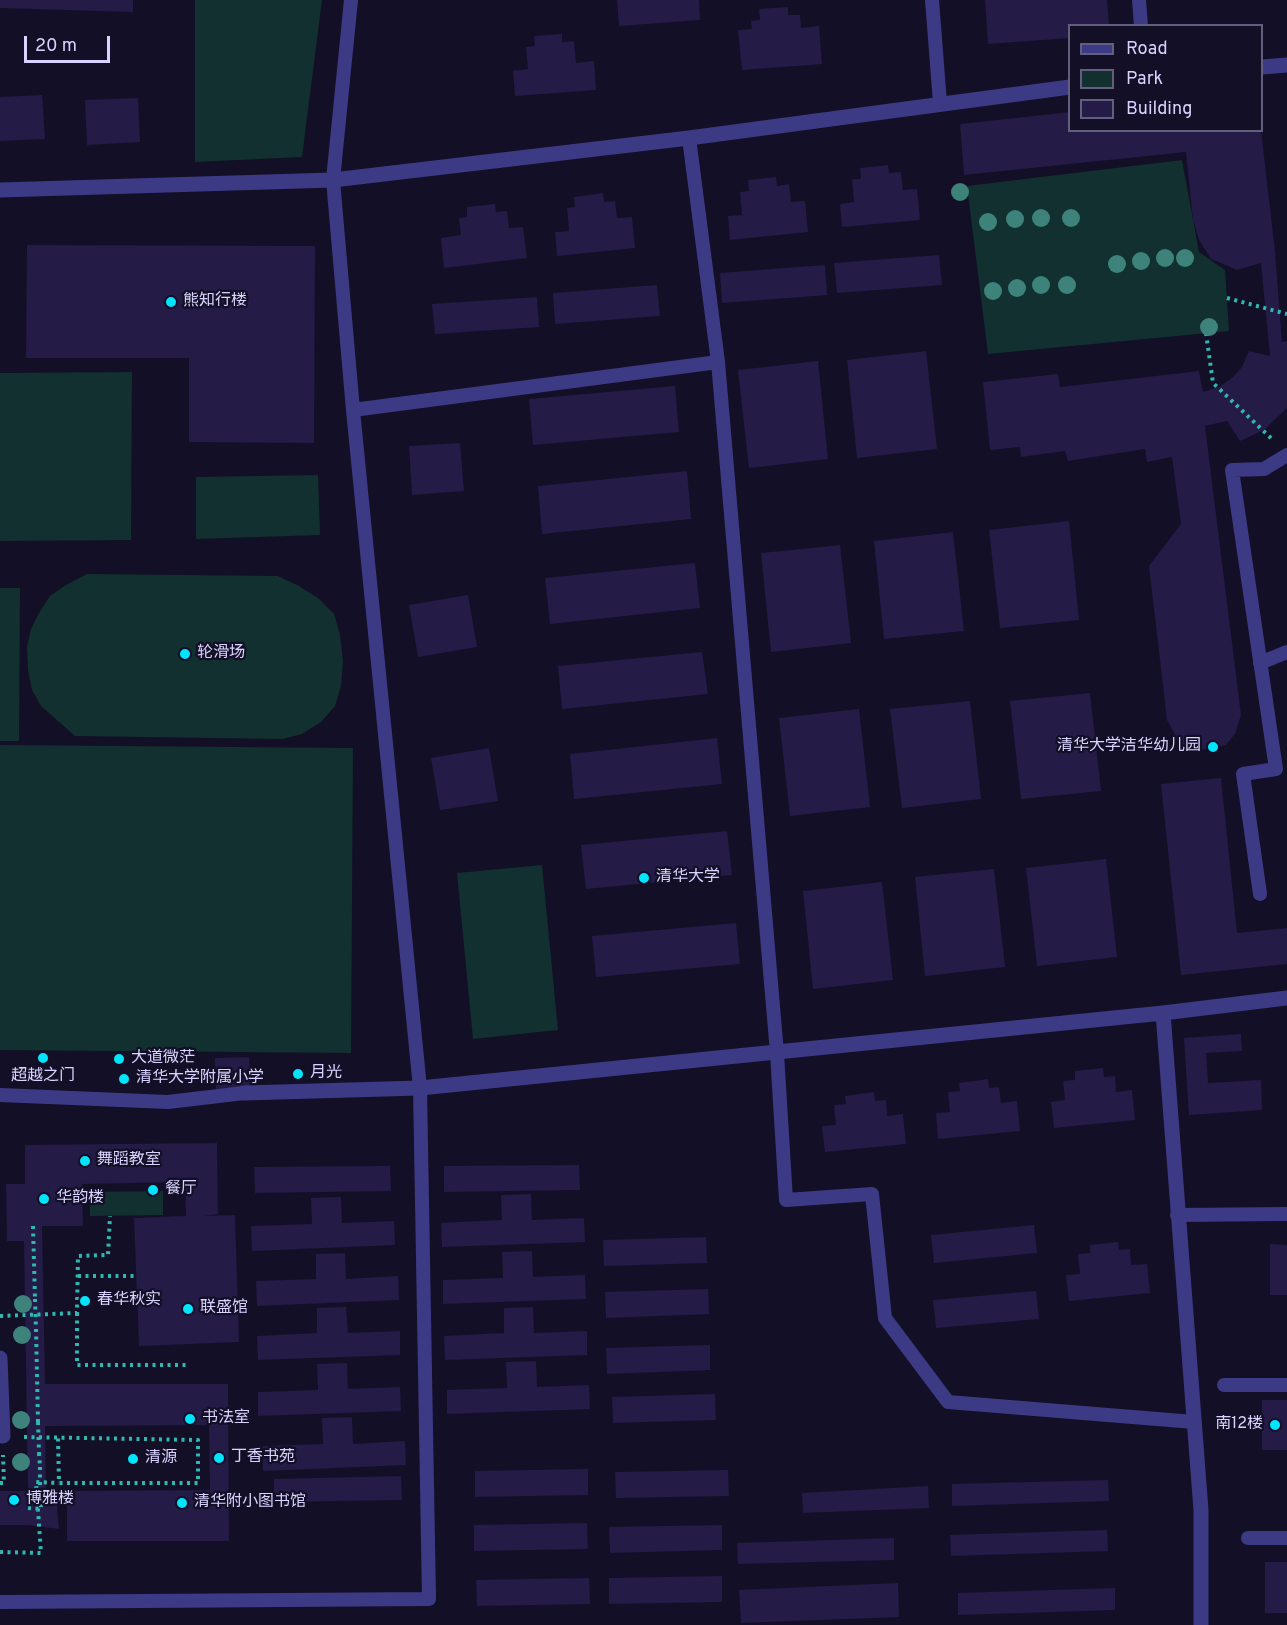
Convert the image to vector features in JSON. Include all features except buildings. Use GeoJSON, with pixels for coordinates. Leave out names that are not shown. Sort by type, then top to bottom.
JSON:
{"type":"FeatureCollection","features":[{"type":"Feature","properties":{"kind":"street"},"geometry":{"type":"LineString","coordinates":[[1263,67],[1287,65]]}},
{"type":"Feature","properties":{"kind":"street"},"geometry":{"type":"LineString","coordinates":[[0,190],[333,180],[689,138],[1068,87]]}},
{"type":"Feature","properties":{"kind":"street"},"geometry":{"type":"LineString","coordinates":[[244,1093],[420,1088],[777,1053],[1287,998]]}},
{"type":"Feature","properties":{"kind":"street"},"geometry":{"type":"LineString","coordinates":[[1162,1013],[1201,1510],[1201,1625]]}},
{"type":"Feature","properties":{"kind":"street"},"geometry":{"type":"LineString","coordinates":[[0,1358],[3,1436]]}},
{"type":"Feature","properties":{"kind":"lane"},"geometry":{"type":"LineString","coordinates":[[0,1602],[429,1599],[420,1088],[353,410],[333,180],[351,0]]}},
{"type":"Feature","properties":{"kind":"lane"},"geometry":{"type":"LineString","coordinates":[[932,0],[940,103]]}},
{"type":"Feature","properties":{"kind":"lane"},"geometry":{"type":"LineString","coordinates":[[1139,0],[1141,24]]}},
{"type":"Feature","properties":{"kind":"lane"},"geometry":{"type":"LineString","coordinates":[[689,138],[718,362],[777,1053],[786,1200],[872,1194],[885,1318],[948,1402],[1194,1422]]}},
{"type":"Feature","properties":{"kind":"lane"},"geometry":{"type":"LineString","coordinates":[[353,410],[718,362]]}},
{"type":"Feature","properties":{"kind":"lane"},"geometry":{"type":"LineString","coordinates":[[1260,894],[1243,774],[1276,769],[1232,470],[1264,469],[1283,450]]}},
{"type":"Feature","properties":{"kind":"lane"},"geometry":{"type":"LineString","coordinates":[[1260,663],[1287,652]]}},
{"type":"Feature","properties":{"kind":"lane"},"geometry":{"type":"LineString","coordinates":[[0,1095],[168,1102],[244,1093]]}},
{"type":"Feature","properties":{"kind":"lane"},"geometry":{"type":"LineString","coordinates":[[1177,1215],[1287,1214]]}},
{"type":"Feature","properties":{"kind":"lane"},"geometry":{"type":"LineString","coordinates":[[1224,1385],[1287,1385]]}},
{"type":"Feature","properties":{"kind":"lane"},"geometry":{"type":"LineString","coordinates":[[1248,1538],[1287,1538]]}},
{"type":"Feature","properties":{"kind":"path"},"geometry":{"type":"LineString","coordinates":[[1227,298],[1287,314]]}},
{"type":"Feature","properties":{"kind":"path"},"geometry":{"type":"LineString","coordinates":[[1206,333],[1213,383],[1283,450]]}},
{"type":"Feature","properties":{"kind":"path"},"geometry":{"type":"LineString","coordinates":[[110,1216],[108,1255],[78,1256],[77,1365],[190,1365]]}},
{"type":"Feature","properties":{"kind":"path"},"geometry":{"type":"LineString","coordinates":[[28,1509],[41,1509],[33,1226]]}},
{"type":"Feature","properties":{"kind":"path"},"geometry":{"type":"LineString","coordinates":[[78,1276],[136,1276]]}},
{"type":"Feature","properties":{"kind":"path"},"geometry":{"type":"LineString","coordinates":[[0,1316],[77,1313]]}},
{"type":"Feature","properties":{"kind":"path"},"geometry":{"type":"LineString","coordinates":[[0,1483],[4,1483],[3,1436],[198,1440],[198,1483],[36,1482],[41,1553],[0,1552]]}},
{"type":"Feature","properties":{"kind":"path"},"geometry":{"type":"LineString","coordinates":[[58,1438],[59,1482]]}},
{"type":"Feature","properties":{"kind":"green space"},"geometry":{"type":"Polygon","coordinates":[[[195,0],[322,0],[302,157],[195,162],[195,0]]]}},
{"type":"Feature","properties":{"kind":"green space"},"geometry":{"type":"Polygon","coordinates":[[[1182,160],[1199,252],[1225,270],[1229,331],[988,354],[967,186],[1182,160]]]}},
{"type":"Feature","properties":{"kind":"green space"},"geometry":{"type":"Polygon","coordinates":[[[132,372],[131,540],[0,541],[0,373],[132,372]]]}},
{"type":"Feature","properties":{"kind":"green space"},"geometry":{"type":"Polygon","coordinates":[[[318,475],[320,535],[196,539],[196,477],[318,475]]]}},
{"type":"Feature","properties":{"kind":"green space","name":"轮滑场"},"geometry":{"type":"Polygon","coordinates":[[[87,574],[278,576],[299,586],[318,598],[334,614],[340,635],[343,661],[341,686],[335,706],[321,722],[302,734],[283,739],[75,736],[41,706],[32,690],[27,647],[31,629],[50,596],[87,574]]]}},
{"type":"Feature","properties":{"kind":"green space"},"geometry":{"type":"Polygon","coordinates":[[[0,588],[20,588],[19,741],[0,741],[0,588]]]}},
{"type":"Feature","properties":{"kind":"green space"},"geometry":{"type":"Polygon","coordinates":[[[0,745],[353,748],[351,1053],[0,1050],[0,745]]]}},
{"type":"Feature","properties":{"kind":"green space"},"geometry":{"type":"Polygon","coordinates":[[[542,865],[558,1030],[473,1039],[457,873],[542,865]]]}},
{"type":"Feature","properties":{"kind":"green space"},"geometry":{"type":"Polygon","coordinates":[[[163,1191],[163,1215],[90,1216],[90,1192],[163,1191]]]}},
{"type":"Feature","properties":{"kind":"place","name":"熊知行楼"},"geometry":{"type":"Point","coordinates":[171,302]}},
{"type":"Feature","properties":{"kind":"place","name":"轮滑场"},"geometry":{"type":"Point","coordinates":[185,654]}},
{"type":"Feature","properties":{"kind":"place","name":"清华大学洁华幼儿园"},"geometry":{"type":"Point","coordinates":[1213,747]}},
{"type":"Feature","properties":{"kind":"place","name":"清华大学"},"geometry":{"type":"Point","coordinates":[644,878]}},
{"type":"Feature","properties":{"kind":"place","name":"超越之门"},"geometry":{"type":"Point","coordinates":[43,1058]}},
{"type":"Feature","properties":{"kind":"place","name":"大道微茫"},"geometry":{"type":"Point","coordinates":[119,1059]}},
{"type":"Feature","properties":{"kind":"place","name":"月光"},"geometry":{"type":"Point","coordinates":[298,1074]}},
{"type":"Feature","properties":{"kind":"place","name":"清华大学附属小学"},"geometry":{"type":"Point","coordinates":[124,1079]}},
{"type":"Feature","properties":{"kind":"place","name":"舞蹈教室"},"geometry":{"type":"Point","coordinates":[85,1161]}},
{"type":"Feature","properties":{"kind":"place","name":"餐厅"},"geometry":{"type":"Point","coordinates":[153,1190]}},
{"type":"Feature","properties":{"kind":"place","name":"华韵楼"},"geometry":{"type":"Point","coordinates":[44,1199]}},
{"type":"Feature","properties":{"kind":"place","name":"春华秋实"},"geometry":{"type":"Point","coordinates":[85,1301]}},
{"type":"Feature","properties":{"kind":"place","name":"联盛馆"},"geometry":{"type":"Point","coordinates":[188,1309]}},
{"type":"Feature","properties":{"kind":"place","name":"书法室"},"geometry":{"type":"Point","coordinates":[190,1419]}},
{"type":"Feature","properties":{"kind":"place","name":"南12楼"},"geometry":{"type":"Point","coordinates":[1275,1425]}},
{"type":"Feature","properties":{"kind":"place","name":"丁香书苑"},"geometry":{"type":"Point","coordinates":[219,1458]}},
{"type":"Feature","properties":{"kind":"place","name":"清源"},"geometry":{"type":"Point","coordinates":[133,1459]}},
{"type":"Feature","properties":{"kind":"place","name":"博雅楼"},"geometry":{"type":"Point","coordinates":[14,1500]}},
{"type":"Feature","properties":{"kind":"place","name":"清华附小图书馆"},"geometry":{"type":"Point","coordinates":[182,1503]}}]}
